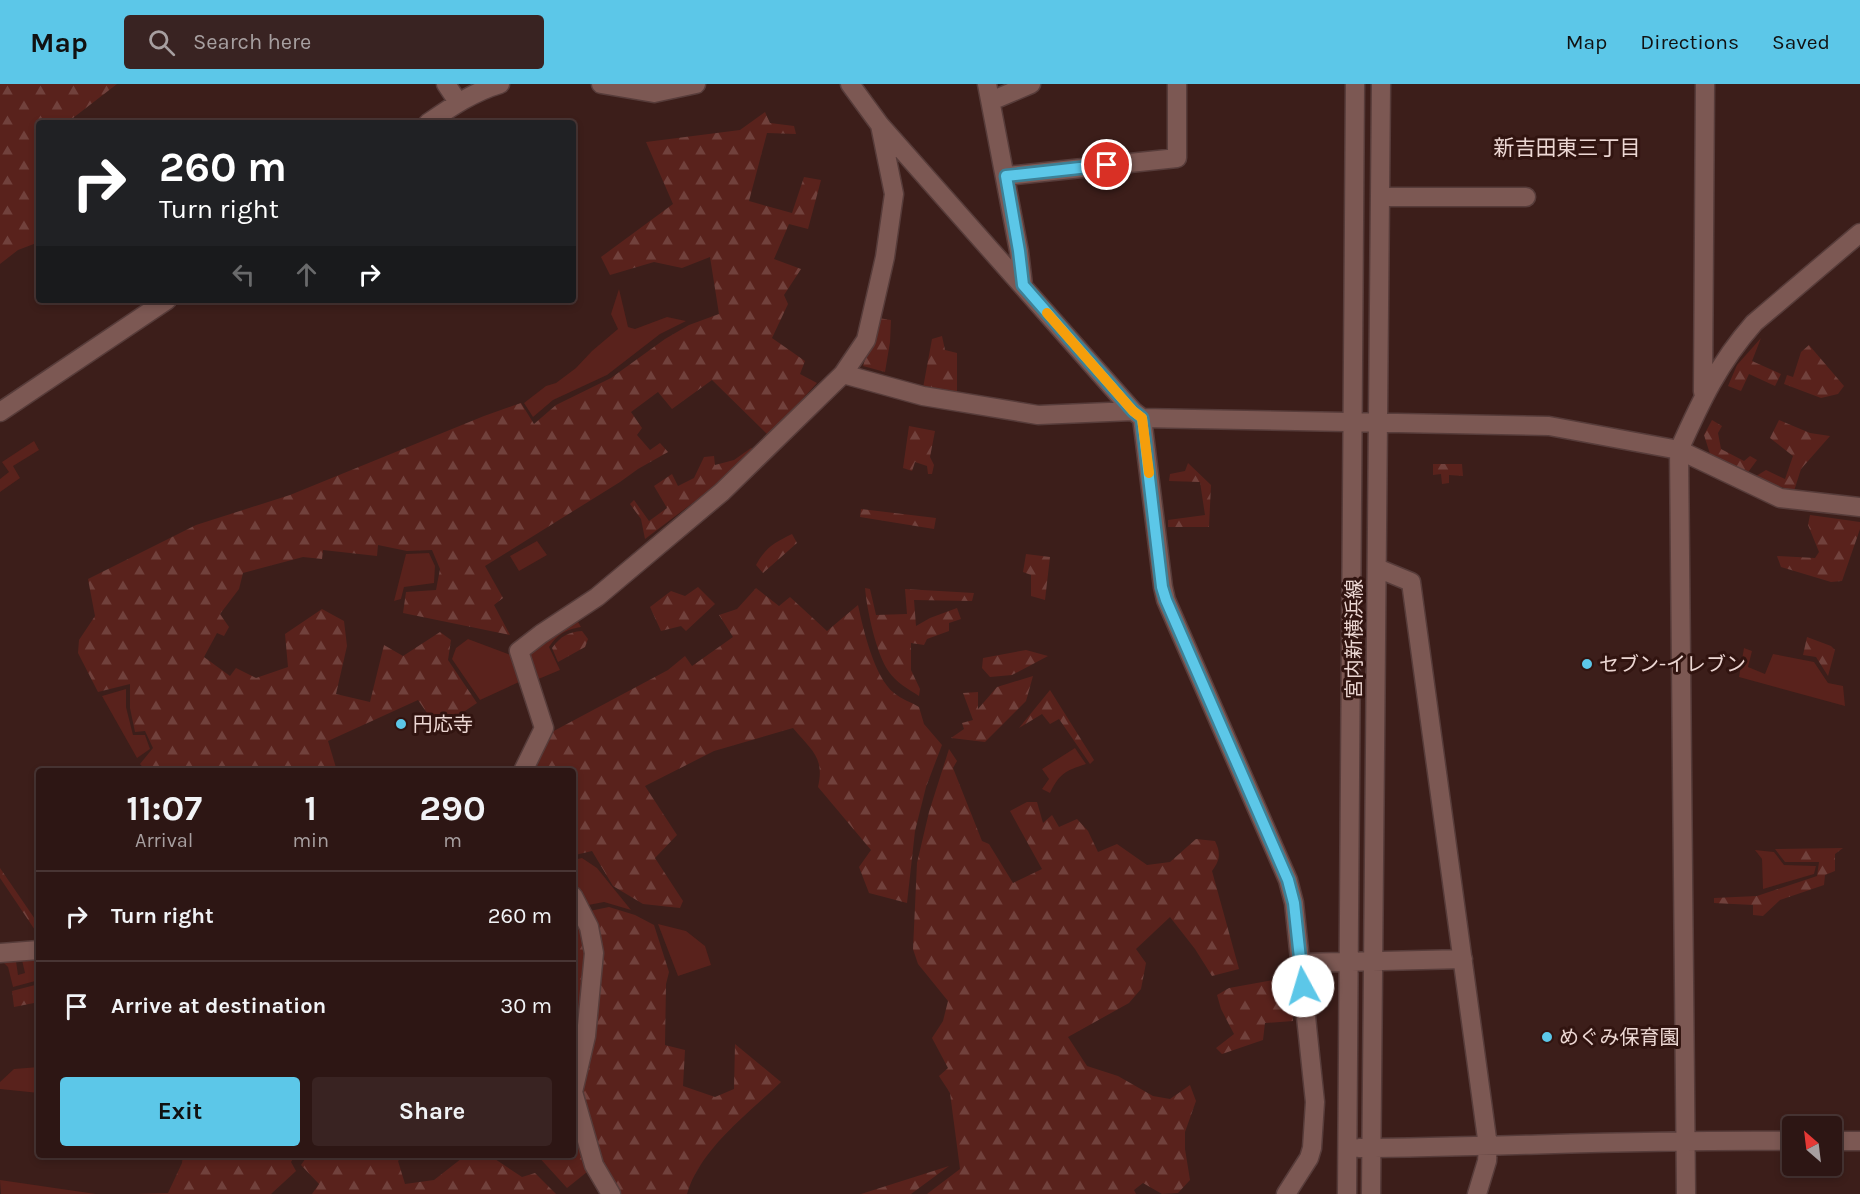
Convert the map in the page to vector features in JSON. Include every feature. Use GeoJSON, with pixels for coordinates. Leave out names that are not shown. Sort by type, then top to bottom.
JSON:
{"type":"FeatureCollection","features":[{"type":"Feature","properties":{"kind":"street"},"geometry":{"type":"LineString","coordinates":[[446,84],[458,102]]}},
{"type":"Feature","properties":{"kind":"street"},"geometry":{"type":"LineString","coordinates":[[432,120],[458,102],[485,88],[500,84]]}},
{"type":"Feature","properties":{"kind":"street"},"geometry":{"type":"LineString","coordinates":[[601,84],[654,93],[696,84]]}},
{"type":"Feature","properties":{"kind":"street"},"geometry":{"type":"LineString","coordinates":[[850,84],[880,125],[1138,415],[1164,594],[1288,880],[1294,903],[1315,1102],[1312,1148],[1304,1166],[1286,1194]]}},
{"type":"Feature","properties":{"kind":"street"},"geometry":{"type":"LineString","coordinates":[[1023,285],[1006,176],[989,93],[1031,84]]}},
{"type":"Feature","properties":{"kind":"street"},"geometry":{"type":"LineString","coordinates":[[1006,176],[1177,158],[1177,84]]}},
{"type":"Feature","properties":{"kind":"street","name":"宮内新横浜線"},"geometry":{"type":"LineString","coordinates":[[1347,1194],[1355,84]]}},
{"type":"Feature","properties":{"kind":"street","name":"宮内新横浜線"},"geometry":{"type":"LineString","coordinates":[[1371,1194],[1381,84]]}},
{"type":"Feature","properties":{"kind":"street"},"geometry":{"type":"LineString","coordinates":[[1702,397],[1705,84]]}},
{"type":"Feature","properties":{"kind":"street"},"geometry":{"type":"LineString","coordinates":[[524,768],[544,728],[519,651],[597,597],[722,492],[843,374],[866,340],[885,257],[894,194],[880,125]]}},
{"type":"Feature","properties":{"kind":"street"},"geometry":{"type":"LineString","coordinates":[[1380,197],[1526,197]]}},
{"type":"Feature","properties":{"kind":"street"},"geometry":{"type":"LineString","coordinates":[[1686,1194],[1679,450],[1702,397],[1717,371],[1754,323],[1860,233]]}},
{"type":"Feature","properties":{"kind":"street"},"geometry":{"type":"LineString","coordinates":[[0,411],[162,303]]}},
{"type":"Feature","properties":{"kind":"street"},"geometry":{"type":"LineString","coordinates":[[843,374],[923,396],[1038,415],[1138,415],[1549,426],[1679,450],[1780,498],[1860,507]]}},
{"type":"Feature","properties":{"kind":"street"},"geometry":{"type":"LineString","coordinates":[[1377,568],[1411,582],[1488,1146],[1487,1161],[1477,1194]]}},
{"type":"Feature","properties":{"kind":"street"},"geometry":{"type":"LineString","coordinates":[[576,901],[590,927],[594,953],[586,1036],[576,1079]]}},
{"type":"Feature","properties":{"kind":"street"},"geometry":{"type":"LineString","coordinates":[[0,953],[36,950]]}},
{"type":"Feature","properties":{"kind":"street"},"geometry":{"type":"LineString","coordinates":[[1301,963],[1463,959]]}},
{"type":"Feature","properties":{"kind":"street"},"geometry":{"type":"LineString","coordinates":[[576,1102],[594,1165],[611,1194]]}},
{"type":"Feature","properties":{"kind":"street"},"geometry":{"type":"LineString","coordinates":[[1348,1148],[1685,1139],[1782,1141]]}},
{"type":"Feature","properties":{"kind":"street"},"geometry":{"type":"LineString","coordinates":[[1842,1141],[1860,1141]]}},
{"type":"Feature","properties":{"kind":"green space"},"geometry":{"type":"Polygon","coordinates":[[[0,84],[117,84],[73,118],[74,120],[36,120],[36,243],[18,250],[0,264],[0,84]]]}},
{"type":"Feature","properties":{"kind":"green space"},"geometry":{"type":"Polygon","coordinates":[[[765,112],[770,123],[794,126],[796,134],[767,133],[749,201],[792,213],[804,177],[821,180],[808,229],[789,224],[774,259],[801,269],[784,295],[788,304],[772,338],[805,361],[800,374],[817,383],[769,436],[712,380],[672,409],[658,392],[631,412],[642,428],[637,435],[650,450],[660,443],[668,452],[485,566],[503,598],[494,605],[510,635],[403,613],[406,592],[436,590],[440,569],[432,550],[407,551],[378,545],[377,556],[323,550],[322,559],[303,557],[243,573],[239,589],[220,614],[229,627],[224,636],[217,633],[204,657],[230,676],[236,668],[256,678],[288,667],[285,634],[322,609],[344,621],[347,646],[336,694],[370,702],[384,645],[403,656],[440,632],[451,640],[448,660],[477,703],[438,729],[418,700],[328,741],[336,768],[143,768],[140,764],[153,748],[145,731],[135,732],[130,708],[130,684],[98,692],[78,653],[79,640],[95,616],[88,579],[196,525],[290,495],[521,403],[534,424],[556,405],[611,378],[665,339],[689,325],[719,314],[710,257],[682,268],[654,262],[610,275],[601,257],[673,204],[646,142],[740,130],[765,112]]]}},
{"type":"Feature","properties":{"kind":"green space"},"geometry":{"type":"Polygon","coordinates":[[[619,289],[628,327],[635,329],[667,317],[686,321],[660,334],[607,375],[553,400],[533,417],[524,403],[546,386],[556,383],[576,368],[618,329],[611,314],[619,289]]]}},
{"type":"Feature","properties":{"kind":"green space"},"geometry":{"type":"Polygon","coordinates":[[[878,318],[891,320],[885,372],[863,366],[878,318]]]}},
{"type":"Feature","properties":{"kind":"green space"},"geometry":{"type":"Polygon","coordinates":[[[942,336],[945,350],[957,353],[957,392],[923,388],[932,339],[942,336]]]}},
{"type":"Feature","properties":{"kind":"green space"},"geometry":{"type":"Polygon","coordinates":[[[1761,338],[1752,361],[1781,374],[1775,386],[1749,374],[1741,391],[1728,386],[1737,365],[1761,338]]]}},
{"type":"Feature","properties":{"kind":"green space"},"geometry":{"type":"Polygon","coordinates":[[[1809,345],[1844,386],[1838,394],[1821,398],[1784,384],[1787,375],[1793,377],[1801,352],[1809,345]]]}},
{"type":"Feature","properties":{"kind":"green space"},"geometry":{"type":"Polygon","coordinates":[[[1712,420],[1722,426],[1718,433],[1721,449],[1744,461],[1750,456],[1757,460],[1746,475],[1710,454],[1704,435],[1712,420]]]}},
{"type":"Feature","properties":{"kind":"green space"},"geometry":{"type":"Polygon","coordinates":[[[1779,420],[1810,433],[1830,436],[1801,469],[1794,491],[1753,478],[1766,470],[1785,479],[1793,456],[1770,438],[1779,420]]]}},
{"type":"Feature","properties":{"kind":"green space"},"geometry":{"type":"Polygon","coordinates":[[[909,426],[935,431],[930,457],[934,465],[932,474],[928,474],[927,466],[915,462],[912,471],[903,468],[909,426]]]}},
{"type":"Feature","properties":{"kind":"green space"},"geometry":{"type":"Polygon","coordinates":[[[34,441],[39,450],[13,466],[20,478],[0,492],[0,479],[9,472],[2,462],[34,441]]]}},
{"type":"Feature","properties":{"kind":"green space"},"geometry":{"type":"Polygon","coordinates":[[[751,448],[761,448],[735,471],[645,539],[641,519],[630,504],[634,500],[649,521],[667,508],[654,486],[672,474],[678,486],[694,478],[704,457],[714,456],[715,465],[734,460],[751,448]]]}},
{"type":"Feature","properties":{"kind":"green space"},"geometry":{"type":"Polygon","coordinates":[[[1188,463],[1211,485],[1209,527],[1168,527],[1168,520],[1205,515],[1200,482],[1169,481],[1170,474],[1185,471],[1188,463]]]}},
{"type":"Feature","properties":{"kind":"green space"},"geometry":{"type":"Polygon","coordinates":[[[1433,464],[1462,464],[1463,476],[1449,475],[1449,483],[1442,484],[1441,474],[1433,475],[1433,464]]]}},
{"type":"Feature","properties":{"kind":"green space"},"geometry":{"type":"Polygon","coordinates":[[[861,509],[936,518],[934,529],[860,517],[861,509]]]}},
{"type":"Feature","properties":{"kind":"green space"},"geometry":{"type":"Polygon","coordinates":[[[1810,515],[1860,522],[1860,529],[1842,581],[1831,582],[1781,567],[1777,556],[1815,558],[1819,552],[1808,525],[1810,515]]]}},
{"type":"Feature","properties":{"kind":"green space"},"geometry":{"type":"Polygon","coordinates":[[[792,534],[797,543],[763,573],[756,565],[763,554],[775,543],[792,534]]]}},
{"type":"Feature","properties":{"kind":"green space"},"geometry":{"type":"Polygon","coordinates":[[[537,541],[547,555],[519,571],[510,556],[537,541]]]}},
{"type":"Feature","properties":{"kind":"green space"},"geometry":{"type":"Polygon","coordinates":[[[429,553],[435,566],[434,583],[404,587],[401,599],[394,601],[406,554],[429,553]]]}},
{"type":"Feature","properties":{"kind":"green space"},"geometry":{"type":"Polygon","coordinates":[[[1026,554],[1050,557],[1045,600],[1031,596],[1031,575],[1023,572],[1026,554]]]}},
{"type":"Feature","properties":{"kind":"green space"},"geometry":{"type":"Polygon","coordinates":[[[698,587],[715,604],[686,631],[681,626],[661,631],[650,607],[671,591],[685,596],[698,587]]]}},
{"type":"Feature","properties":{"kind":"green space"},"geometry":{"type":"Polygon","coordinates":[[[756,588],[779,606],[790,597],[827,631],[858,605],[870,652],[887,686],[900,697],[919,707],[924,724],[942,745],[926,787],[915,831],[907,903],[869,893],[859,867],[871,850],[818,787],[820,768],[818,761],[811,748],[793,728],[714,751],[645,786],[677,835],[655,858],[683,901],[680,908],[643,904],[613,886],[592,851],[576,855],[576,768],[532,768],[550,733],[668,670],[685,656],[692,666],[733,637],[719,615],[737,609],[756,588]]]}},
{"type":"Feature","properties":{"kind":"green space"},"geometry":{"type":"Polygon","coordinates":[[[865,588],[870,589],[876,615],[907,614],[905,589],[974,593],[972,601],[914,600],[916,626],[957,608],[961,619],[949,623],[949,631],[927,639],[924,645],[911,643],[911,670],[920,689],[919,696],[895,679],[884,664],[873,632],[865,588]]]}},
{"type":"Feature","properties":{"kind":"green space"},"geometry":{"type":"Polygon","coordinates":[[[577,620],[581,627],[562,633],[549,647],[560,670],[536,680],[527,659],[531,653],[577,620]]]}},
{"type":"Feature","properties":{"kind":"green space"},"geometry":{"type":"Polygon","coordinates":[[[582,631],[588,639],[585,647],[558,662],[552,648],[565,635],[582,631]]]}},
{"type":"Feature","properties":{"kind":"green space"},"geometry":{"type":"Polygon","coordinates":[[[1807,637],[1831,646],[1835,650],[1828,676],[1816,657],[1803,655],[1807,637]]]}},
{"type":"Feature","properties":{"kind":"green space"},"geometry":{"type":"Polygon","coordinates":[[[468,639],[511,655],[519,682],[480,700],[452,659],[456,648],[468,639]]]}},
{"type":"Feature","properties":{"kind":"green space"},"geometry":{"type":"Polygon","coordinates":[[[1744,648],[1752,651],[1748,667],[1765,674],[1773,654],[1814,662],[1828,683],[1843,686],[1845,706],[1739,677],[1744,648]]]}},
{"type":"Feature","properties":{"kind":"green space"},"geometry":{"type":"Polygon","coordinates":[[[1026,650],[1048,656],[1012,675],[990,677],[982,668],[983,658],[1026,650]]]}},
{"type":"Feature","properties":{"kind":"green space"},"geometry":{"type":"Polygon","coordinates":[[[1033,676],[1026,701],[985,742],[951,738],[964,729],[962,723],[973,720],[963,693],[978,692],[978,709],[997,687],[1033,676]]]}},
{"type":"Feature","properties":{"kind":"green space"},"geometry":{"type":"Polygon","coordinates":[[[126,689],[126,707],[133,735],[145,735],[150,749],[137,758],[102,696],[126,689]]]}},
{"type":"Feature","properties":{"kind":"green space"},"geometry":{"type":"Polygon","coordinates":[[[1050,690],[1094,760],[1090,764],[1059,719],[1050,724],[1042,714],[1019,728],[1050,690]]]}},
{"type":"Feature","properties":{"kind":"green space"},"geometry":{"type":"Polygon","coordinates":[[[1075,748],[1086,764],[1064,774],[1050,793],[1042,789],[1049,779],[1042,769],[1075,748]]]}},
{"type":"Feature","properties":{"kind":"green space"},"geometry":{"type":"Polygon","coordinates":[[[949,749],[957,761],[953,768],[982,841],[989,844],[1013,883],[1042,869],[1010,811],[1027,802],[1037,802],[1043,823],[1052,815],[1059,827],[1077,819],[1088,831],[1098,852],[1117,844],[1147,865],[1170,862],[1196,839],[1215,841],[1219,856],[1212,871],[1239,969],[1212,976],[1195,949],[1170,917],[1136,949],[1146,963],[1141,989],[1129,1003],[1068,1037],[1087,1066],[1118,1076],[1153,1096],[1170,1099],[1190,1085],[1196,1101],[1185,1132],[1190,1180],[1178,1193],[1162,1194],[1143,1183],[1134,1190],[1136,1194],[927,1194],[960,1169],[950,1093],[939,1076],[948,1068],[932,1038],[943,1021],[948,1001],[918,964],[913,949],[917,863],[929,812],[949,749]]]}},
{"type":"Feature","properties":{"kind":"green space"},"geometry":{"type":"Polygon","coordinates":[[[1843,848],[1835,854],[1835,871],[1825,875],[1824,885],[1780,900],[1763,916],[1753,915],[1753,905],[1714,903],[1714,898],[1757,896],[1817,876],[1819,862],[1785,862],[1775,849],[1843,848]]]}},
{"type":"Feature","properties":{"kind":"green space"},"geometry":{"type":"Polygon","coordinates":[[[1755,850],[1774,852],[1784,865],[1816,866],[1814,874],[1763,889],[1762,859],[1755,850]]]}},
{"type":"Feature","properties":{"kind":"green space"},"geometry":{"type":"Polygon","coordinates":[[[582,858],[597,868],[631,910],[604,902],[576,907],[576,859],[582,858]]]}},
{"type":"Feature","properties":{"kind":"green space"},"geometry":{"type":"Polygon","coordinates":[[[0,868],[36,921],[36,932],[0,878],[0,868]]]}},
{"type":"Feature","properties":{"kind":"green space"},"geometry":{"type":"Polygon","coordinates":[[[609,907],[635,915],[654,925],[669,972],[666,984],[665,1045],[685,1050],[683,1086],[715,1097],[734,1089],[735,1044],[781,1082],[714,1147],[693,1178],[687,1194],[599,1194],[600,1189],[587,1172],[567,1188],[540,1158],[576,1158],[576,914],[609,907]]]}},
{"type":"Feature","properties":{"kind":"green space"},"geometry":{"type":"Polygon","coordinates":[[[658,924],[686,931],[705,946],[711,965],[678,976],[658,924]]]}},
{"type":"Feature","properties":{"kind":"green space"},"geometry":{"type":"Polygon","coordinates":[[[36,958],[36,981],[13,987],[8,967],[0,959],[16,961],[18,975],[25,973],[22,960],[36,958]]]}},
{"type":"Feature","properties":{"kind":"green space"},"geometry":{"type":"Polygon","coordinates":[[[1290,977],[1293,1021],[1265,1023],[1263,1040],[1222,1054],[1216,1048],[1234,1034],[1221,1009],[1217,995],[1229,988],[1290,977]]]}},
{"type":"Feature","properties":{"kind":"green space"},"geometry":{"type":"Polygon","coordinates":[[[36,985],[36,1003],[14,1007],[12,991],[36,985]]]}},
{"type":"Feature","properties":{"kind":"green space"},"geometry":{"type":"Polygon","coordinates":[[[36,1067],[36,1093],[0,1089],[0,1082],[14,1069],[36,1067]]]}},
{"type":"Feature","properties":{"kind":"green space"},"geometry":{"type":"Polygon","coordinates":[[[183,1158],[293,1158],[291,1162],[296,1171],[271,1194],[136,1194],[168,1193],[183,1158]]]}},
{"type":"Feature","properties":{"kind":"green space"},"geometry":{"type":"Polygon","coordinates":[[[306,1158],[401,1158],[398,1161],[405,1184],[434,1180],[462,1158],[494,1158],[522,1177],[535,1173],[556,1194],[312,1194],[319,1184],[301,1165],[306,1158]]]}},
{"type":"Feature","properties":{"kind":"green space"},"geometry":{"type":"Polygon","coordinates":[[[949,1166],[911,1194],[861,1194],[949,1166]]]}},
{"type":"Feature","properties":{"kind":"green space"},"geometry":{"type":"Polygon","coordinates":[[[0,1180],[96,1194],[1,1194],[0,1180]]]}},
{"type":"Feature","properties":{"kind":"slow traffic"},"geometry":{"type":"LineString","coordinates":[[1047,313],[1133,411],[1142,418],[1149,473]]}},
{"type":"Feature","properties":{"kind":"place","name":"セブン-イレブン"},"geometry":{"type":"Point","coordinates":[1587,664]}},
{"type":"Feature","properties":{"kind":"place","name":"円応寺"},"geometry":{"type":"Point","coordinates":[401,724]}},
{"type":"Feature","properties":{"kind":"place","name":"めぐみ保育園"},"geometry":{"type":"Point","coordinates":[1547,1037]}},
{"type":"Feature","properties":{"kind":"district","name":"新吉田東三丁目"},"geometry":{"type":"Point","coordinates":[1567,148]}},
{"type":"Feature","properties":{"kind":"route"},"geometry":{"type":"LineString","coordinates":[[1107,165],[1006,176],[1023,285],[1133,411],[1142,418],[1162,587],[1288,880],[1294,903],[1303,986]]}}]}
